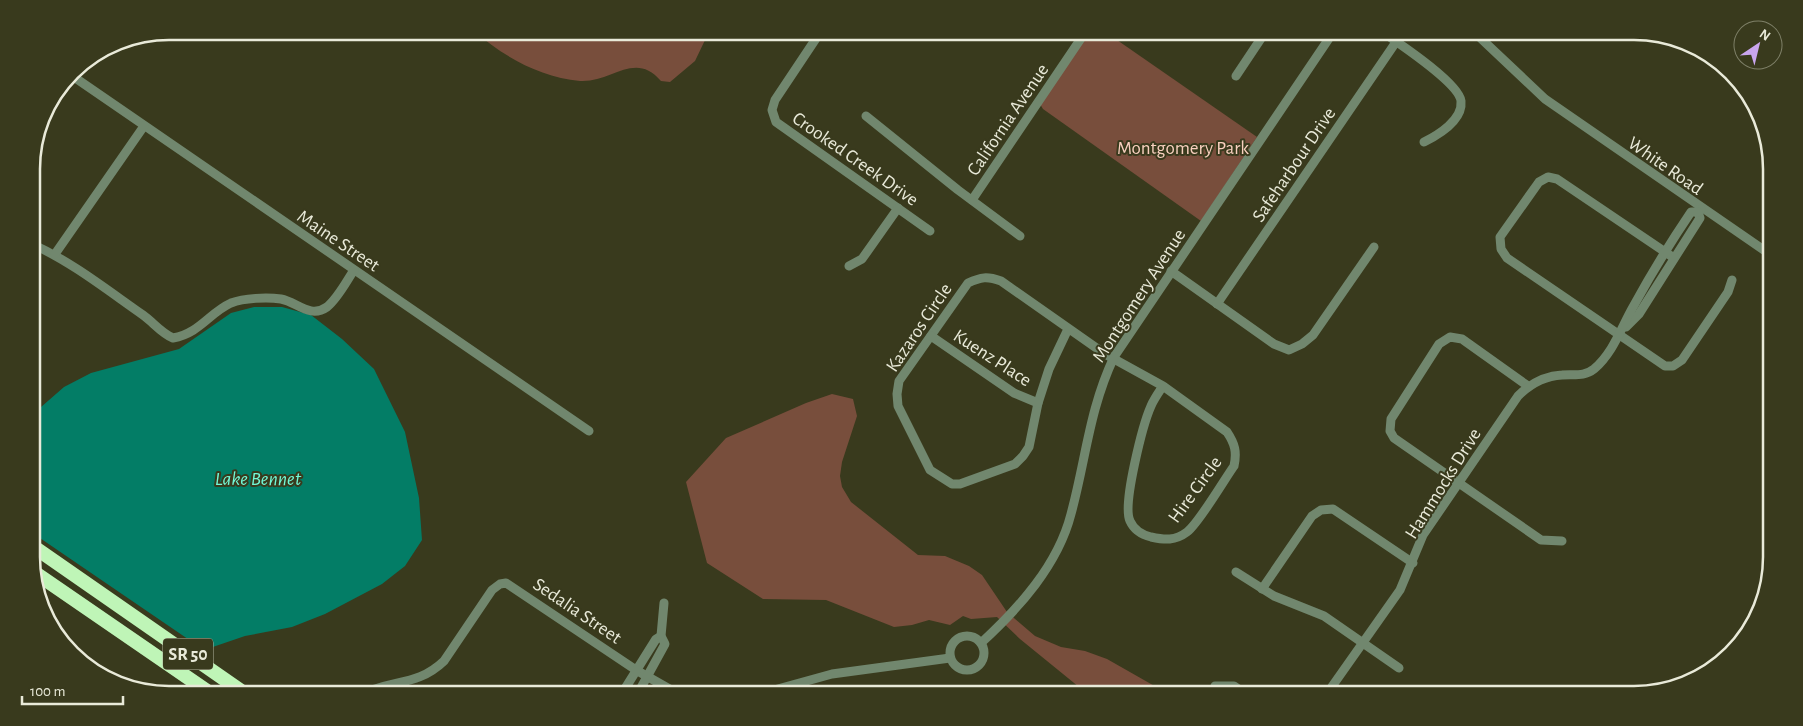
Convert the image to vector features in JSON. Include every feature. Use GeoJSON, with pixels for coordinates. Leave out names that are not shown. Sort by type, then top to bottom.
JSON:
{"type":"FeatureCollection","features":[{"type":"Feature","properties":{"kind":"highway","name":"SR 50"},"geometry":{"type":"LineString","coordinates":[[40,551],[235,686]]}},
{"type":"Feature","properties":{"kind":"highway","name":"SR 50"},"geometry":{"type":"LineString","coordinates":[[41,577],[200,686]]}},
{"type":"Feature","properties":{"kind":"highway"},"geometry":{"type":"LineString","coordinates":[[196,683],[206,680],[228,681]]}},
{"type":"Feature","properties":{"kind":"street","name":"Crooked Creek Drive"},"geometry":{"type":"LineString","coordinates":[[815,40],[775,100],[772,110],[776,122],[930,231]]}},
{"type":"Feature","properties":{"kind":"street","name":"California Avenue"},"geometry":{"type":"LineString","coordinates":[[972,200],[1080,40]]}},
{"type":"Feature","properties":{"kind":"street"},"geometry":{"type":"LineString","coordinates":[[1236,76],[1260,40]]}},
{"type":"Feature","properties":{"kind":"street","name":"Montgomery Avenue"},"geometry":{"type":"LineString","coordinates":[[981,643],[1014,612],[1048,566],[1062,541],[1071,515],[1100,387],[1114,357],[1328,40]]}},
{"type":"Feature","properties":{"kind":"street"},"geometry":{"type":"LineString","coordinates":[[1393,40],[1433,68],[1456,91],[1461,101],[1459,112],[1443,132],[1424,142]]}},
{"type":"Feature","properties":{"kind":"street","name":"White Road"},"geometry":{"type":"LineString","coordinates":[[1483,40],[1545,99],[1700,210],[1763,250]]}},
{"type":"Feature","properties":{"kind":"street","name":"Safeharbour Drive"},"geometry":{"type":"LineString","coordinates":[[1217,304],[1396,42]]}},
{"type":"Feature","properties":{"kind":"street","name":"Maine Street"},"geometry":{"type":"LineString","coordinates":[[77,79],[589,431]]}},
{"type":"Feature","properties":{"kind":"street"},"geometry":{"type":"LineString","coordinates":[[866,116],[1020,236]]}},
{"type":"Feature","properties":{"kind":"street"},"geometry":{"type":"LineString","coordinates":[[55,254],[144,126]]}},
{"type":"Feature","properties":{"kind":"street"},"geometry":{"type":"LineString","coordinates":[[1674,258],[1557,179],[1548,177],[1539,182],[1500,237],[1502,249],[1507,258],[1665,366],[1673,366],[1682,360],[1723,300],[1732,280]]}},
{"type":"Feature","properties":{"kind":"street"},"geometry":{"type":"LineString","coordinates":[[848,266],[862,259],[898,208]]}},
{"type":"Feature","properties":{"kind":"street","name":"Hammocks Drive"},"geometry":{"type":"LineString","coordinates":[[1331,686],[1400,590],[1413,563],[1423,535],[1518,396],[1528,386],[1540,380],[1561,375],[1581,376],[1593,370],[1605,358],[1665,251],[1691,212],[1700,210],[1700,218],[1638,314],[1619,334]]}},
{"type":"Feature","properties":{"kind":"street"},"geometry":{"type":"LineString","coordinates":[[40,247],[55,254],[149,319],[165,335],[173,338],[193,331],[230,304],[240,301],[279,299],[307,311],[316,312],[327,307],[354,270]]}},
{"type":"Feature","properties":{"kind":"street"},"geometry":{"type":"LineString","coordinates":[[1171,271],[1274,344],[1289,350],[1302,344],[1313,335],[1374,247]]}},
{"type":"Feature","properties":{"kind":"street","name":"Kazaros Circle"},"geometry":{"type":"LineString","coordinates":[[1068,329],[1057,348],[1038,404],[1029,447],[1015,464],[960,484],[952,484],[930,470],[898,406],[899,382],[968,283],[988,276],[1001,281],[1105,354],[1114,357]]}},
{"type":"Feature","properties":{"kind":"street","name":"Kuenz Place"},"geometry":{"type":"LineString","coordinates":[[931,336],[1014,393],[1038,404]]}},
{"type":"Feature","properties":{"kind":"street"},"geometry":{"type":"LineString","coordinates":[[1528,386],[1462,339],[1450,337],[1439,344],[1391,419],[1390,431],[1394,438],[1541,540],[1562,541]]}},
{"type":"Feature","properties":{"kind":"street","name":"Hire Circle"},"geometry":{"type":"LineString","coordinates":[[1114,357],[1164,386],[1227,432],[1234,443],[1237,454],[1234,466],[1189,531],[1168,540],[1144,536],[1137,530],[1130,521],[1127,502],[1144,426],[1152,404],[1164,386]]}},
{"type":"Feature","properties":{"kind":"street"},"geometry":{"type":"LineString","coordinates":[[1262,589],[1312,516],[1321,510],[1333,509],[1413,563]]}},
{"type":"Feature","properties":{"kind":"street"},"geometry":{"type":"LineString","coordinates":[[1236,572],[1288,603],[1324,616],[1400,668]]}},
{"type":"Feature","properties":{"kind":"street","name":"Sedalia Street"},"geometry":{"type":"LineString","coordinates":[[404,683],[434,670],[444,661],[492,590],[500,584],[506,583],[513,585],[636,670]]}},
{"type":"Feature","properties":{"kind":"street"},"geometry":{"type":"LineString","coordinates":[[642,686],[666,644],[662,636],[664,603]]}},
{"type":"Feature","properties":{"kind":"street"},"geometry":{"type":"LineString","coordinates":[[626,686],[656,639],[662,636]]}},
{"type":"Feature","properties":{"kind":"street"},"geometry":{"type":"LineString","coordinates":[[972,636],[981,643],[984,655],[973,669],[958,668],[950,658],[950,648],[956,638],[972,636]]}},
{"type":"Feature","properties":{"kind":"street"},"geometry":{"type":"LineString","coordinates":[[790,686],[840,673],[950,658]]}},
{"type":"Feature","properties":{"kind":"street"},"geometry":{"type":"LineString","coordinates":[[636,670],[664,686]]}},
{"type":"Feature","properties":{"kind":"street"},"geometry":{"type":"LineString","coordinates":[[384,686],[404,683],[404,686]]}},
{"type":"Feature","properties":{"kind":"street"},"geometry":{"type":"LineString","coordinates":[[1215,686],[1234,686]]}},
{"type":"Feature","properties":{"kind":"green space"},"geometry":{"type":"Polygon","coordinates":[[[486,40],[705,40],[695,61],[670,82],[661,81],[651,72],[642,68],[622,70],[591,80],[565,79],[523,64],[486,40]]]}},
{"type":"Feature","properties":{"kind":"green space","name":"Montgomery Park"},"geometry":{"type":"Polygon","coordinates":[[[1083,40],[1117,40],[1257,137],[1201,221],[1043,109],[1040,104],[1083,40]]]}},
{"type":"Feature","properties":{"kind":"green space"},"geometry":{"type":"Polygon","coordinates":[[[832,394],[853,399],[857,416],[842,462],[840,476],[842,487],[851,502],[918,555],[945,556],[969,566],[982,575],[1007,612],[1035,636],[1061,647],[1085,651],[1107,659],[1154,686],[1078,686],[1020,639],[997,617],[971,619],[963,616],[950,625],[929,620],[912,625],[894,627],[826,600],[763,599],[707,563],[686,482],[726,438],[806,403],[832,394]]]}},
{"type":"Feature","properties":{"kind":"water","name":"Lake Bennet"},"geometry":{"type":"Polygon","coordinates":[[[254,307],[282,307],[311,315],[342,339],[374,369],[405,432],[419,498],[422,540],[405,566],[382,584],[325,614],[292,627],[245,636],[204,650],[40,538],[40,408],[64,387],[91,373],[179,349],[231,313],[254,307]]]}}]}
